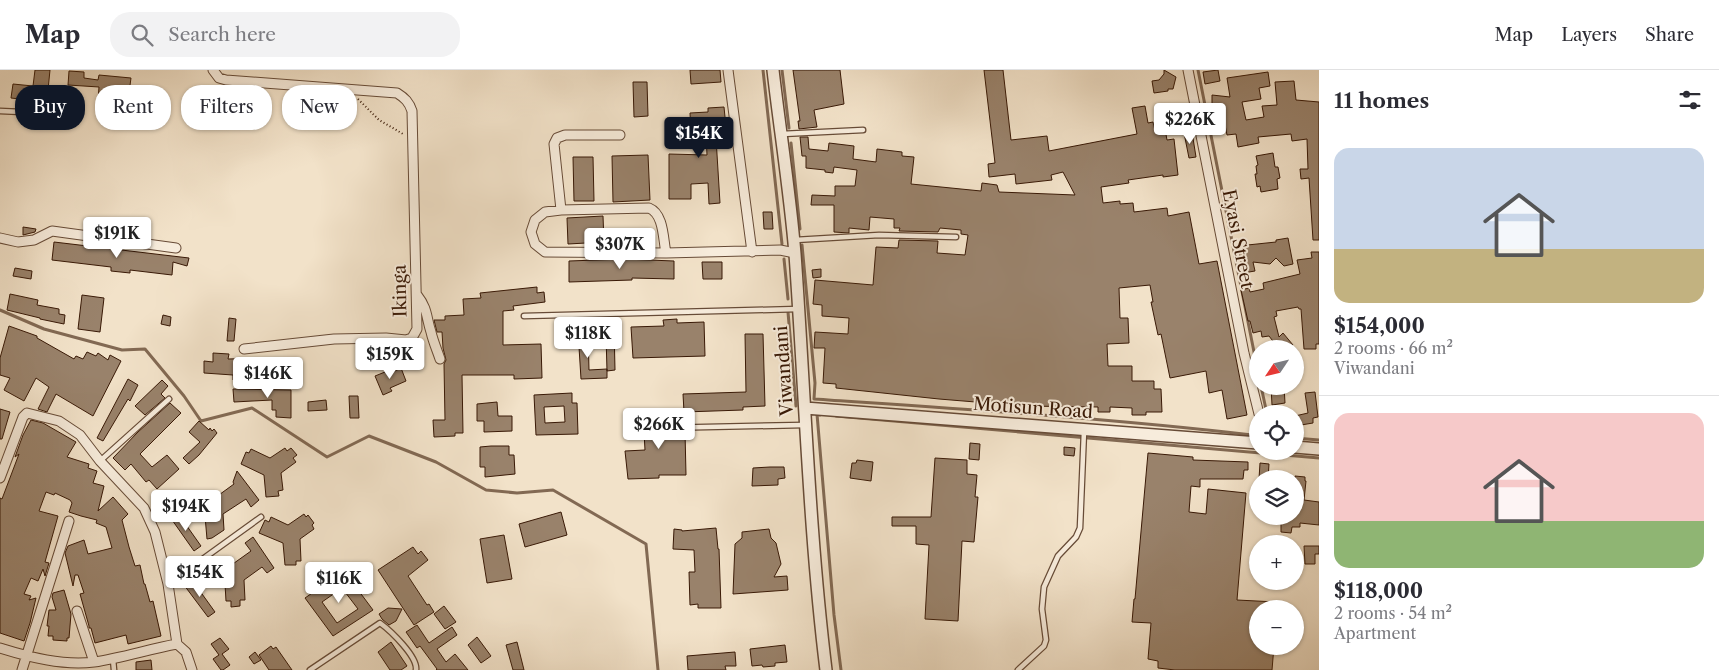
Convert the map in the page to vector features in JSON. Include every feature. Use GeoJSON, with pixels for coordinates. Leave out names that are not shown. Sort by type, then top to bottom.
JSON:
{"type":"FeatureCollection","features":[{"type":"Feature","properties":{"kind":"street"},"geometry":{"type":"LineString","coordinates":[[213,70],[219,78],[226,80],[294,85]]}},
{"type":"Feature","properties":{"kind":"street"},"geometry":{"type":"LineString","coordinates":[[728,70],[752,252]]}},
{"type":"Feature","properties":{"kind":"street","name":"Viwandani"},"geometry":{"type":"LineString","coordinates":[[773,70],[795,253],[805,425],[820,624],[826,670]]}},
{"type":"Feature","properties":{"kind":"street","name":"Eyasi Street"},"geometry":{"type":"LineString","coordinates":[[1188,70],[1244,353],[1257,405]]}},
{"type":"Feature","properties":{"kind":"street","name":"Ikinga"},"geometry":{"type":"LineString","coordinates":[[244,349],[334,339],[386,338],[406,340],[412,338],[417,329],[412,111],[404,97],[397,93],[357,90]]}},
{"type":"Feature","properties":{"kind":"street"},"geometry":{"type":"LineString","coordinates":[[561,210],[554,144],[557,138],[565,135],[620,135]]}},
{"type":"Feature","properties":{"kind":"street"},"geometry":{"type":"LineString","coordinates":[[666,253],[659,217],[650,208],[546,212],[540,215],[532,226],[531,232],[535,244],[545,252],[666,253],[780,250],[795,253]]}},
{"type":"Feature","properties":{"kind":"street"},"geometry":{"type":"LineString","coordinates":[[0,238],[18,242],[34,240],[52,231],[176,248]]}},
{"type":"Feature","properties":{"kind":"street"},"geometry":{"type":"LineString","coordinates":[[417,296],[424,304],[440,359]]}},
{"type":"Feature","properties":{"kind":"street","name":"Motisun Road"},"geometry":{"type":"LineString","coordinates":[[805,408],[1249,442]]}},
{"type":"Feature","properties":{"kind":"street"},"geometry":{"type":"LineString","coordinates":[[0,478],[23,417],[28,413],[59,422],[80,435],[100,461],[144,508],[151,519],[156,532],[168,584],[176,644],[186,652],[192,670]]}},
{"type":"Feature","properties":{"kind":"street"},"geometry":{"type":"LineString","coordinates":[[1304,448],[1319,450]]}},
{"type":"Feature","properties":{"kind":"street"},"geometry":{"type":"LineString","coordinates":[[22,670],[69,522]]}},
{"type":"Feature","properties":{"kind":"street"},"geometry":{"type":"LineString","coordinates":[[76,611],[94,662]]}},
{"type":"Feature","properties":{"kind":"street"},"geometry":{"type":"LineString","coordinates":[[0,648],[75,667],[176,644]]}},
{"type":"Feature","properties":{"kind":"lane"},"geometry":{"type":"LineString","coordinates":[[0,111],[15,112]]}},
{"type":"Feature","properties":{"kind":"lane"},"geometry":{"type":"LineString","coordinates":[[781,134],[863,130]]}},
{"type":"Feature","properties":{"kind":"lane"},"geometry":{"type":"LineString","coordinates":[[793,240],[879,235],[956,237]]}},
{"type":"Feature","properties":{"kind":"lane"},"geometry":{"type":"LineString","coordinates":[[524,316],[798,308]]}},
{"type":"Feature","properties":{"kind":"lane"},"geometry":{"type":"LineString","coordinates":[[100,461],[169,399]]}},
{"type":"Feature","properties":{"kind":"lane"},"geometry":{"type":"LineString","coordinates":[[660,428],[805,425]]}},
{"type":"Feature","properties":{"kind":"lane"},"geometry":{"type":"LineString","coordinates":[[1018,670],[1044,646],[1046,640],[1042,609],[1044,587],[1058,556],[1076,537],[1080,528],[1084,430]]}},
{"type":"Feature","properties":{"kind":"lane"},"geometry":{"type":"LineString","coordinates":[[168,584],[261,517]]}},
{"type":"Feature","properties":{"kind":"lane"},"geometry":{"type":"LineString","coordinates":[[310,670],[380,623],[391,632],[415,661],[416,670]]}},
{"type":"Feature","properties":{"kind":"lane"},"geometry":{"type":"LineString","coordinates":[[113,658],[114,670]]}},
{"type":"Feature","properties":{"kind":"path"},"geometry":{"type":"LineString","coordinates":[[357,98],[379,120],[413,141]]}},
{"type":"Feature","properties":{"kind":"building"},"geometry":{"type":"Polygon","coordinates":[[[35,70],[50,70],[48,85],[33,85],[35,70]]]}},
{"type":"Feature","properties":{"kind":"building"},"geometry":{"type":"Polygon","coordinates":[[[690,70],[720,70],[721,82],[691,84],[690,70]]]}},
{"type":"Feature","properties":{"kind":"building"},"geometry":{"type":"Polygon","coordinates":[[[793,70],[840,70],[844,104],[814,110],[817,127],[799,129],[798,121],[800,121],[793,70]]]}},
{"type":"Feature","properties":{"kind":"building"},"geometry":{"type":"Polygon","coordinates":[[[984,70],[1003,70],[1011,140],[1047,136],[1049,151],[1137,134],[1132,108],[1145,106],[1148,123],[1153,122],[1155,131],[1165,129],[1167,140],[1174,139],[1178,175],[1128,180],[1129,183],[1101,187],[1103,203],[1120,201],[1120,204],[1133,203],[1134,212],[1167,208],[1168,216],[1189,212],[1199,264],[1217,261],[1247,415],[1227,419],[1222,390],[1209,393],[1206,371],[1170,378],[1161,334],[1158,335],[1151,302],[1153,302],[1150,285],[1119,288],[1120,318],[1128,318],[1129,343],[1107,344],[1108,366],[1132,366],[1132,381],[1154,381],[1154,389],[1161,389],[1162,412],[1146,412],[1146,415],[1132,415],[1132,408],[1110,407],[1110,412],[1098,412],[1098,407],[1024,406],[939,399],[836,388],[836,384],[823,383],[825,348],[814,348],[815,332],[848,334],[849,318],[822,316],[822,305],[813,304],[815,280],[873,285],[876,247],[898,248],[899,240],[938,241],[937,253],[965,255],[968,235],[961,234],[961,230],[940,228],[938,232],[899,231],[900,228],[894,228],[894,219],[870,217],[869,230],[849,228],[849,233],[834,232],[834,205],[811,205],[812,195],[835,196],[835,186],[855,186],[857,170],[834,167],[833,173],[806,168],[806,156],[802,156],[800,137],[808,137],[809,149],[828,151],[829,143],[854,146],[853,159],[876,162],[877,149],[902,152],[902,156],[914,157],[911,184],[981,191],[982,183],[997,185],[999,192],[1075,195],[1063,172],[1051,175],[1052,180],[1016,184],[1015,174],[989,177],[988,164],[995,163],[984,70]]]}},
{"type":"Feature","properties":{"kind":"building"},"geometry":{"type":"Polygon","coordinates":[[[1164,70],[1176,77],[1173,89],[1154,93],[1152,81],[1159,80],[1164,74],[1164,70]]]}},
{"type":"Feature","properties":{"kind":"building"},"geometry":{"type":"Polygon","coordinates":[[[1218,70],[1220,81],[1205,84],[1203,72],[1218,70]]]}},
{"type":"Feature","properties":{"kind":"building"},"geometry":{"type":"Polygon","coordinates":[[[69,71],[84,72],[84,78],[98,80],[99,75],[131,78],[130,85],[95,85],[95,87],[68,85],[69,71]]]}},
{"type":"Feature","properties":{"kind":"building"},"geometry":{"type":"Polygon","coordinates":[[[1268,72],[1270,86],[1259,88],[1261,99],[1242,102],[1246,120],[1264,117],[1262,106],[1277,105],[1275,82],[1294,81],[1296,100],[1319,102],[1319,240],[1313,240],[1309,178],[1301,179],[1300,169],[1308,169],[1307,139],[1292,141],[1291,134],[1258,137],[1259,143],[1238,147],[1236,134],[1227,135],[1221,104],[1212,104],[1212,95],[1230,97],[1227,78],[1268,72]]]}},
{"type":"Feature","properties":{"kind":"building"},"geometry":{"type":"Polygon","coordinates":[[[633,82],[647,82],[648,116],[634,117],[633,82]]]}},
{"type":"Feature","properties":{"kind":"building"},"geometry":{"type":"Polygon","coordinates":[[[13,84],[23,85],[15,85],[15,98],[11,98],[13,84]]]}},
{"type":"Feature","properties":{"kind":"building"},"geometry":{"type":"Polygon","coordinates":[[[724,107],[726,127],[723,127],[721,139],[716,138],[720,203],[709,204],[708,183],[691,184],[691,199],[669,199],[669,154],[707,155],[706,134],[691,134],[690,113],[708,112],[708,108],[724,107]]]}},
{"type":"Feature","properties":{"kind":"building"},"geometry":{"type":"Polygon","coordinates":[[[1192,132],[1196,157],[1189,158],[1184,133],[1192,132]]]}},
{"type":"Feature","properties":{"kind":"building"},"geometry":{"type":"Polygon","coordinates":[[[1273,153],[1275,167],[1278,167],[1280,178],[1277,179],[1278,189],[1261,192],[1260,186],[1257,187],[1255,174],[1257,174],[1256,166],[1258,165],[1256,156],[1273,153]]]}},
{"type":"Feature","properties":{"kind":"building"},"geometry":{"type":"Polygon","coordinates":[[[648,155],[650,200],[613,202],[612,156],[648,155]]]}},
{"type":"Feature","properties":{"kind":"building"},"geometry":{"type":"Polygon","coordinates":[[[573,157],[593,157],[594,201],[574,201],[573,157]]]}},
{"type":"Feature","properties":{"kind":"building"},"geometry":{"type":"Polygon","coordinates":[[[763,212],[772,212],[773,229],[764,229],[763,212]]]}},
{"type":"Feature","properties":{"kind":"building"},"geometry":{"type":"Polygon","coordinates":[[[603,216],[604,242],[568,244],[567,218],[603,216]]]}},
{"type":"Feature","properties":{"kind":"building"},"geometry":{"type":"Polygon","coordinates":[[[23,227],[36,229],[35,232],[23,235],[23,227]]]}},
{"type":"Feature","properties":{"kind":"building"},"geometry":{"type":"Polygon","coordinates":[[[1288,238],[1293,264],[1284,266],[1276,258],[1270,264],[1253,262],[1255,271],[1243,273],[1238,246],[1276,242],[1276,240],[1288,238]]]}},
{"type":"Feature","properties":{"kind":"building"},"geometry":{"type":"Polygon","coordinates":[[[54,242],[189,258],[187,266],[173,262],[172,275],[130,270],[130,273],[111,271],[111,267],[52,260],[54,242]]]}},
{"type":"Feature","properties":{"kind":"building"},"geometry":{"type":"Polygon","coordinates":[[[1311,252],[1319,252],[1319,344],[1316,344],[1316,349],[1304,349],[1301,309],[1298,307],[1276,311],[1277,316],[1274,317],[1279,337],[1283,333],[1289,340],[1272,340],[1269,336],[1262,337],[1261,331],[1253,333],[1250,321],[1248,321],[1241,290],[1249,288],[1250,292],[1264,289],[1263,283],[1300,274],[1297,260],[1312,258],[1311,252]]]}},
{"type":"Feature","properties":{"kind":"building"},"geometry":{"type":"Polygon","coordinates":[[[624,259],[674,261],[674,279],[632,278],[632,280],[569,282],[569,261],[624,259]]]}},
{"type":"Feature","properties":{"kind":"building"},"geometry":{"type":"Polygon","coordinates":[[[702,262],[722,262],[722,279],[703,279],[702,262]]]}},
{"type":"Feature","properties":{"kind":"building"},"geometry":{"type":"Polygon","coordinates":[[[15,268],[32,271],[31,279],[13,276],[15,268]]]}},
{"type":"Feature","properties":{"kind":"building"},"geometry":{"type":"Polygon","coordinates":[[[821,269],[821,277],[813,278],[812,270],[821,269]]]}},
{"type":"Feature","properties":{"kind":"building"},"geometry":{"type":"Polygon","coordinates":[[[537,287],[537,293],[544,292],[545,302],[513,306],[514,310],[503,311],[503,345],[541,344],[542,378],[514,379],[514,375],[462,375],[463,433],[455,433],[455,436],[434,437],[433,420],[445,420],[444,364],[446,360],[442,332],[437,332],[434,320],[445,320],[445,316],[464,315],[463,299],[481,298],[480,293],[537,287]]]}},
{"type":"Feature","properties":{"kind":"building"},"geometry":{"type":"Polygon","coordinates":[[[10,294],[38,300],[37,305],[59,309],[59,314],[65,315],[64,324],[7,310],[10,294]]]}},
{"type":"Feature","properties":{"kind":"building"},"geometry":{"type":"Polygon","coordinates":[[[82,295],[104,298],[100,332],[78,329],[82,295]]]}},
{"type":"Feature","properties":{"kind":"building"},"geometry":{"type":"Polygon","coordinates":[[[163,315],[171,317],[170,326],[161,324],[163,315]]]}},
{"type":"Feature","properties":{"kind":"building"},"geometry":{"type":"Polygon","coordinates":[[[229,318],[236,319],[234,341],[227,341],[229,318]]]}},
{"type":"Feature","properties":{"kind":"building"},"geometry":{"type":"Polygon","coordinates":[[[677,319],[677,323],[704,322],[705,356],[633,358],[631,327],[664,326],[663,320],[677,319]]]}},
{"type":"Feature","properties":{"kind":"building"},"geometry":{"type":"Polygon","coordinates":[[[9,326],[37,336],[37,338],[74,359],[76,356],[83,359],[87,352],[96,356],[98,353],[108,360],[110,355],[121,361],[93,416],[56,394],[47,412],[38,409],[49,387],[36,378],[24,401],[4,390],[10,378],[0,375],[0,358],[9,326]]]}},
{"type":"Feature","properties":{"kind":"building"},"geometry":{"type":"Polygon","coordinates":[[[589,326],[614,326],[615,370],[607,371],[606,335],[590,336],[589,326]]]}},
{"type":"Feature","properties":{"kind":"building"},"geometry":{"type":"Polygon","coordinates":[[[588,330],[589,370],[607,369],[607,378],[581,379],[578,331],[588,330]]]}},
{"type":"Feature","properties":{"kind":"building"},"geometry":{"type":"Polygon","coordinates":[[[745,334],[763,334],[765,406],[743,407],[743,410],[684,412],[683,394],[746,392],[745,334]]]}},
{"type":"Feature","properties":{"kind":"building"},"geometry":{"type":"Polygon","coordinates":[[[213,353],[229,354],[228,359],[268,358],[280,371],[273,370],[273,376],[233,380],[233,375],[204,373],[204,361],[213,362],[213,353]]]}},
{"type":"Feature","properties":{"kind":"building"},"geometry":{"type":"Polygon","coordinates":[[[285,362],[293,363],[292,372],[284,371],[285,362]]]}},
{"type":"Feature","properties":{"kind":"building"},"geometry":{"type":"Polygon","coordinates":[[[401,368],[406,381],[390,388],[392,391],[383,395],[375,376],[390,370],[391,373],[401,368]]]}},
{"type":"Feature","properties":{"kind":"building"},"geometry":{"type":"Polygon","coordinates":[[[128,379],[138,385],[130,401],[128,399],[103,441],[97,438],[128,379]]]}},
{"type":"Feature","properties":{"kind":"building"},"geometry":{"type":"Polygon","coordinates":[[[162,380],[168,386],[161,394],[165,398],[145,415],[135,406],[162,380]]]}},
{"type":"Feature","properties":{"kind":"building"},"geometry":{"type":"Polygon","coordinates":[[[233,389],[291,390],[291,418],[276,417],[276,410],[272,410],[272,400],[234,402],[233,389]]]}},
{"type":"Feature","properties":{"kind":"building"},"geometry":{"type":"Polygon","coordinates":[[[1315,392],[1318,417],[1313,418],[1313,423],[1304,424],[1304,414],[1308,413],[1305,393],[1315,392]]]}},
{"type":"Feature","properties":{"kind":"building"},"geometry":{"type":"Polygon","coordinates":[[[572,393],[572,403],[577,403],[578,434],[536,435],[534,395],[572,393]],[[564,406],[544,407],[545,423],[565,422],[564,406]]]}},
{"type":"Feature","properties":{"kind":"building"},"geometry":{"type":"Polygon","coordinates":[[[1271,395],[1285,395],[1285,403],[1272,405],[1271,395]]]}},
{"type":"Feature","properties":{"kind":"building"},"geometry":{"type":"Polygon","coordinates":[[[349,396],[358,396],[359,418],[350,418],[349,396]]]}},
{"type":"Feature","properties":{"kind":"building"},"geometry":{"type":"Polygon","coordinates":[[[326,400],[327,410],[308,411],[308,402],[326,400]]]}},
{"type":"Feature","properties":{"kind":"building"},"geometry":{"type":"Polygon","coordinates":[[[497,402],[498,416],[512,416],[512,431],[484,432],[484,421],[477,421],[477,404],[497,402]]]}},
{"type":"Feature","properties":{"kind":"building"},"geometry":{"type":"Polygon","coordinates":[[[170,403],[181,413],[140,454],[152,467],[167,455],[179,469],[157,489],[149,480],[146,482],[131,464],[125,470],[113,458],[170,403]]]}},
{"type":"Feature","properties":{"kind":"building"},"geometry":{"type":"Polygon","coordinates":[[[0,409],[10,412],[2,439],[0,439],[0,409]]]}},
{"type":"Feature","properties":{"kind":"building"},"geometry":{"type":"Polygon","coordinates":[[[675,410],[676,424],[659,424],[656,429],[660,432],[685,432],[686,475],[659,475],[659,478],[628,479],[625,451],[645,450],[644,432],[648,431],[647,411],[675,410]]]}},
{"type":"Feature","properties":{"kind":"building"},"geometry":{"type":"Polygon","coordinates":[[[31,420],[43,423],[76,442],[67,457],[89,464],[88,468],[97,471],[93,483],[104,486],[98,511],[113,497],[128,514],[122,520],[129,547],[135,566],[140,565],[150,602],[153,601],[161,636],[128,644],[126,635],[95,643],[80,594],[84,593],[78,575],[75,575],[73,586],[65,553],[68,546],[84,540],[88,554],[112,548],[106,527],[96,523],[97,520],[69,512],[72,503],[70,500],[55,493],[54,495],[46,492],[39,511],[58,516],[45,562],[49,563],[45,576],[43,569],[38,581],[31,578],[24,594],[31,596],[29,600],[36,598],[30,623],[24,641],[0,633],[0,498],[2,499],[19,454],[15,457],[23,435],[31,420]]]}},
{"type":"Feature","properties":{"kind":"building"},"geometry":{"type":"Polygon","coordinates":[[[199,421],[209,430],[210,428],[212,431],[214,429],[217,433],[189,464],[183,458],[200,442],[189,432],[199,421]]]}},
{"type":"Feature","properties":{"kind":"building"},"geometry":{"type":"Polygon","coordinates":[[[970,443],[980,444],[979,460],[969,459],[970,443]]]}},
{"type":"Feature","properties":{"kind":"building"},"geometry":{"type":"Polygon","coordinates":[[[509,446],[509,455],[514,455],[515,474],[485,477],[485,467],[480,467],[480,447],[509,446]]]}},
{"type":"Feature","properties":{"kind":"building"},"geometry":{"type":"Polygon","coordinates":[[[1064,447],[1075,448],[1074,456],[1064,455],[1064,447]]]}},
{"type":"Feature","properties":{"kind":"building"},"geometry":{"type":"Polygon","coordinates":[[[285,448],[287,451],[291,448],[297,455],[293,458],[296,462],[281,473],[283,490],[278,491],[279,496],[266,497],[264,475],[241,464],[246,452],[249,453],[251,449],[270,458],[285,448]]]}},
{"type":"Feature","properties":{"kind":"building"},"geometry":{"type":"Polygon","coordinates":[[[1148,453],[1193,457],[1193,460],[1248,462],[1248,470],[1244,470],[1243,479],[1200,479],[1200,487],[1191,486],[1189,512],[1206,514],[1208,489],[1246,493],[1237,600],[1249,601],[1249,655],[1273,655],[1272,670],[1175,670],[1158,668],[1158,661],[1148,659],[1151,623],[1132,622],[1148,453]]]}},
{"type":"Feature","properties":{"kind":"building"},"geometry":{"type":"Polygon","coordinates":[[[935,458],[967,460],[967,474],[977,475],[975,497],[978,497],[974,542],[962,541],[958,621],[925,619],[929,545],[916,544],[916,526],[892,526],[892,517],[931,517],[935,458]]]}},
{"type":"Feature","properties":{"kind":"building"},"geometry":{"type":"Polygon","coordinates":[[[857,460],[873,462],[871,481],[850,478],[852,463],[856,463],[857,460]]]}},
{"type":"Feature","properties":{"kind":"building"},"geometry":{"type":"Polygon","coordinates":[[[1260,463],[1269,464],[1269,470],[1260,470],[1260,463]]]}},
{"type":"Feature","properties":{"kind":"building"},"geometry":{"type":"Polygon","coordinates":[[[784,467],[785,478],[778,479],[778,485],[752,486],[753,468],[784,467]]]}},
{"type":"Feature","properties":{"kind":"building"},"geometry":{"type":"Polygon","coordinates":[[[237,471],[259,500],[251,507],[246,499],[223,514],[224,530],[207,539],[205,516],[182,506],[187,494],[191,496],[193,491],[212,500],[234,484],[237,471]]]}},
{"type":"Feature","properties":{"kind":"building"},"geometry":{"type":"Polygon","coordinates":[[[1304,477],[1306,481],[1304,500],[1304,477]]]}},
{"type":"Feature","properties":{"kind":"building"},"geometry":{"type":"Polygon","coordinates":[[[1304,500],[1319,502],[1319,525],[1304,523],[1304,500]]]}},
{"type":"Feature","properties":{"kind":"building"},"geometry":{"type":"Polygon","coordinates":[[[177,512],[201,546],[194,551],[170,517],[177,512]]]}},
{"type":"Feature","properties":{"kind":"building"},"geometry":{"type":"Polygon","coordinates":[[[561,512],[567,535],[525,547],[519,524],[561,512]]]}},
{"type":"Feature","properties":{"kind":"building"},"geometry":{"type":"Polygon","coordinates":[[[304,514],[306,517],[308,515],[314,523],[312,525],[314,529],[300,539],[301,561],[296,561],[296,565],[285,565],[283,543],[259,533],[265,520],[269,522],[271,517],[288,525],[304,514]]]}},
{"type":"Feature","properties":{"kind":"building"},"geometry":{"type":"Polygon","coordinates":[[[1281,525],[1300,525],[1300,527],[1292,527],[1291,533],[1281,532],[1281,525]]]}},
{"type":"Feature","properties":{"kind":"building"},"geometry":{"type":"Polygon","coordinates":[[[716,528],[719,549],[721,608],[698,608],[698,604],[690,605],[689,572],[695,572],[694,550],[673,549],[674,529],[682,531],[716,528]]]}},
{"type":"Feature","properties":{"kind":"building"},"geometry":{"type":"Polygon","coordinates":[[[769,529],[771,538],[776,543],[781,564],[774,577],[787,576],[788,590],[733,594],[735,544],[742,538],[742,532],[769,529]]]}},
{"type":"Feature","properties":{"kind":"building"},"geometry":{"type":"Polygon","coordinates":[[[504,535],[512,579],[487,583],[480,539],[504,535]]]}},
{"type":"Feature","properties":{"kind":"building"},"geometry":{"type":"Polygon","coordinates":[[[253,537],[274,568],[267,573],[262,567],[244,580],[245,600],[240,600],[240,606],[231,607],[231,601],[226,601],[225,584],[201,573],[206,562],[210,563],[212,558],[230,566],[251,551],[245,543],[253,537]]]}},
{"type":"Feature","properties":{"kind":"building"},"geometry":{"type":"Polygon","coordinates":[[[1304,546],[1319,546],[1319,554],[1315,554],[1315,564],[1305,564],[1304,546]]]}},
{"type":"Feature","properties":{"kind":"building"},"geometry":{"type":"Polygon","coordinates":[[[413,547],[418,554],[421,551],[428,560],[408,576],[427,605],[429,604],[434,612],[414,625],[378,570],[413,547]]]}},
{"type":"Feature","properties":{"kind":"building"},"geometry":{"type":"Polygon","coordinates":[[[344,571],[373,610],[333,636],[305,598],[344,571]],[[342,588],[322,602],[337,623],[358,609],[342,588]]]}},
{"type":"Feature","properties":{"kind":"building"},"geometry":{"type":"Polygon","coordinates":[[[192,580],[215,612],[208,617],[184,585],[192,580]]]}},
{"type":"Feature","properties":{"kind":"building"},"geometry":{"type":"Polygon","coordinates":[[[64,590],[71,614],[69,638],[67,638],[67,641],[53,640],[53,636],[48,636],[49,610],[56,610],[52,597],[53,593],[64,590]]]}},
{"type":"Feature","properties":{"kind":"building"},"geometry":{"type":"Polygon","coordinates":[[[444,606],[456,622],[445,629],[434,614],[444,606]]]}},
{"type":"Feature","properties":{"kind":"building"},"geometry":{"type":"Polygon","coordinates":[[[388,608],[402,609],[396,621],[389,625],[379,614],[388,608]]]}},
{"type":"Feature","properties":{"kind":"building"},"geometry":{"type":"Polygon","coordinates":[[[417,625],[429,643],[452,627],[457,635],[437,649],[446,662],[455,654],[468,670],[436,670],[420,646],[417,648],[406,632],[417,625]]]}},
{"type":"Feature","properties":{"kind":"building"},"geometry":{"type":"Polygon","coordinates":[[[477,637],[491,656],[481,663],[468,645],[477,637]]]}},
{"type":"Feature","properties":{"kind":"building"},"geometry":{"type":"Polygon","coordinates":[[[220,638],[229,649],[222,654],[230,665],[223,670],[213,659],[219,655],[211,644],[220,638]]]}},
{"type":"Feature","properties":{"kind":"building"},"geometry":{"type":"Polygon","coordinates":[[[391,642],[407,666],[401,670],[390,670],[378,652],[391,642]]]}},
{"type":"Feature","properties":{"kind":"building"},"geometry":{"type":"Polygon","coordinates":[[[517,642],[524,670],[513,670],[506,645],[517,642]]]}},
{"type":"Feature","properties":{"kind":"building"},"geometry":{"type":"Polygon","coordinates":[[[785,645],[787,662],[775,663],[775,666],[752,666],[750,649],[785,645]]]}},
{"type":"Feature","properties":{"kind":"building"},"geometry":{"type":"Polygon","coordinates":[[[271,646],[273,649],[276,647],[292,670],[269,670],[259,655],[271,646]]]}},
{"type":"Feature","properties":{"kind":"building"},"geometry":{"type":"Polygon","coordinates":[[[255,652],[261,660],[254,664],[249,657],[255,652]]]}},
{"type":"Feature","properties":{"kind":"building"},"geometry":{"type":"Polygon","coordinates":[[[735,652],[736,666],[725,666],[726,670],[688,670],[687,656],[735,652]]]}},
{"type":"Feature","properties":{"kind":"building"},"geometry":{"type":"Polygon","coordinates":[[[151,660],[152,670],[136,670],[136,662],[151,660]]]}},
{"type":"Feature","properties":{"kind":"waterway"},"geometry":{"type":"LineString","coordinates":[[763,70],[782,244]]}},
{"type":"Feature","properties":{"kind":"waterway"},"geometry":{"type":"LineString","coordinates":[[782,70],[789,128]]}},
{"type":"Feature","properties":{"kind":"waterway"},"geometry":{"type":"LineString","coordinates":[[1198,70],[1252,340]]}},
{"type":"Feature","properties":{"kind":"waterway"},"geometry":{"type":"LineString","coordinates":[[791,143],[800,229]]}},
{"type":"Feature","properties":{"kind":"waterway"},"geometry":{"type":"LineString","coordinates":[[802,245],[815,383],[814,399],[1088,419],[1249,435]]}},
{"type":"Feature","properties":{"kind":"waterway"},"geometry":{"type":"LineString","coordinates":[[784,259],[788,299]]}},
{"type":"Feature","properties":{"kind":"waterway"},"geometry":{"type":"LineString","coordinates":[[0,310],[44,329],[122,350],[145,349],[184,396],[201,421],[252,408],[327,457],[369,436],[436,462],[486,490],[517,493],[553,490],[646,544],[658,670]]}},
{"type":"Feature","properties":{"kind":"waterway"},"geometry":{"type":"LineString","coordinates":[[788,312],[796,406]]}},
{"type":"Feature","properties":{"kind":"waterway"},"geometry":{"type":"LineString","coordinates":[[1263,395],[1265,405]]}},
{"type":"Feature","properties":{"kind":"waterway"},"geometry":{"type":"LineString","coordinates":[[820,415],[817,414],[834,615],[841,670]]}},
{"type":"Feature","properties":{"kind":"waterway"},"geometry":{"type":"LineString","coordinates":[[836,416],[1319,458]]}},
{"type":"Feature","properties":{"kind":"waterway"},"geometry":{"type":"LineString","coordinates":[[1304,439],[1319,440]]}}]}
